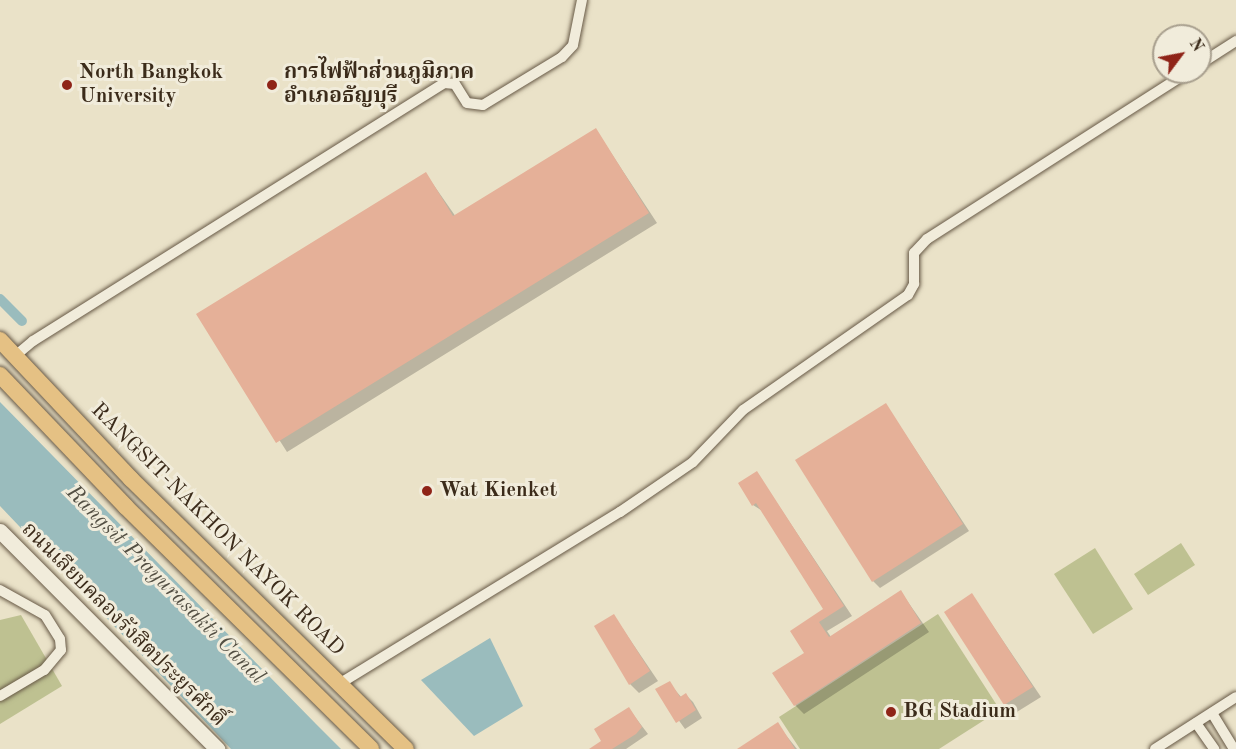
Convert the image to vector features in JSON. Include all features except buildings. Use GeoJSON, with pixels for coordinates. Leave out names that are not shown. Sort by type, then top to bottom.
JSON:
{"type":"FeatureCollection","features":[{"type":"Feature","properties":{"kind":"main road","name":"RANGSIT-NAKHON NAYOK ROAD"},"geometry":{"type":"LineString","coordinates":[[0,340],[131,479],[406,749]]}},
{"type":"Feature","properties":{"kind":"main road"},"geometry":{"type":"LineString","coordinates":[[0,375],[126,507],[371,749]]}},
{"type":"Feature","properties":{"kind":"street"},"geometry":{"type":"LineString","coordinates":[[15,356],[33,341],[444,83],[455,84],[474,107],[483,105],[562,57],[573,45],[582,0]]}},
{"type":"Feature","properties":{"kind":"street"},"geometry":{"type":"LineString","coordinates":[[1212,56],[1236,41]]}},
{"type":"Feature","properties":{"kind":"street"},"geometry":{"type":"LineString","coordinates":[[339,684],[612,518],[693,462],[743,410],[908,295],[914,284],[914,253],[927,239],[1169,84]]}},
{"type":"Feature","properties":{"kind":"street","name":"ถนนเลียบคลองรังสิตประยูรศักดิ์"},"geometry":{"type":"LineString","coordinates":[[0,531],[217,749]]}},
{"type":"Feature","properties":{"kind":"street"},"geometry":{"type":"LineString","coordinates":[[0,590],[45,615],[60,639],[61,650],[44,670],[0,696]]}},
{"type":"Feature","properties":{"kind":"street"},"geometry":{"type":"LineString","coordinates":[[1155,749],[1236,697]]}},
{"type":"Feature","properties":{"kind":"street"},"geometry":{"type":"LineString","coordinates":[[1212,713],[1234,749]]}},
{"type":"Feature","properties":{"kind":"street"},"geometry":{"type":"LineString","coordinates":[[1196,723],[1214,749]]}},
{"type":"Feature","properties":{"kind":"green space"},"geometry":{"type":"Polygon","coordinates":[[[1181,543],[1195,565],[1148,595],[1134,574],[1181,543]]]}},
{"type":"Feature","properties":{"kind":"green space"},"geometry":{"type":"Polygon","coordinates":[[[1095,548],[1133,609],[1093,634],[1054,574],[1095,548]]]}},
{"type":"Feature","properties":{"kind":"green space"},"geometry":{"type":"Polygon","coordinates":[[[938,614],[1000,710],[939,749],[800,749],[779,717],[938,614]]]}},
{"type":"Feature","properties":{"kind":"green space"},"geometry":{"type":"Polygon","coordinates":[[[21,615],[62,686],[0,724],[0,620],[21,615]]]}},
{"type":"Feature","properties":{"kind":"water","name":"Rangsit Prayurasakti Canal"},"geometry":{"type":"Polygon","coordinates":[[[0,402],[341,749],[231,749],[0,506],[0,402]]]}},
{"type":"Feature","properties":{"kind":"water"},"geometry":{"type":"Polygon","coordinates":[[[490,638],[523,706],[474,736],[421,680],[490,638]]]}},
{"type":"Feature","properties":{"kind":"waterway"},"geometry":{"type":"LineString","coordinates":[[0,299],[22,321]]}},
{"type":"Feature","properties":{"kind":"place","name":"North Bangkok University"},"geometry":{"type":"Point","coordinates":[67,85]}},
{"type":"Feature","properties":{"kind":"place","name":"การไฟฟ้าส่วนภูมิภาค อำเภอธัญบุรี"},"geometry":{"type":"Point","coordinates":[272,85]}},
{"type":"Feature","properties":{"kind":"place","name":"Wat Kienket"},"geometry":{"type":"Point","coordinates":[427,491]}},
{"type":"Feature","properties":{"kind":"place","name":"BG Stadium"},"geometry":{"type":"Point","coordinates":[891,712]}}]}
